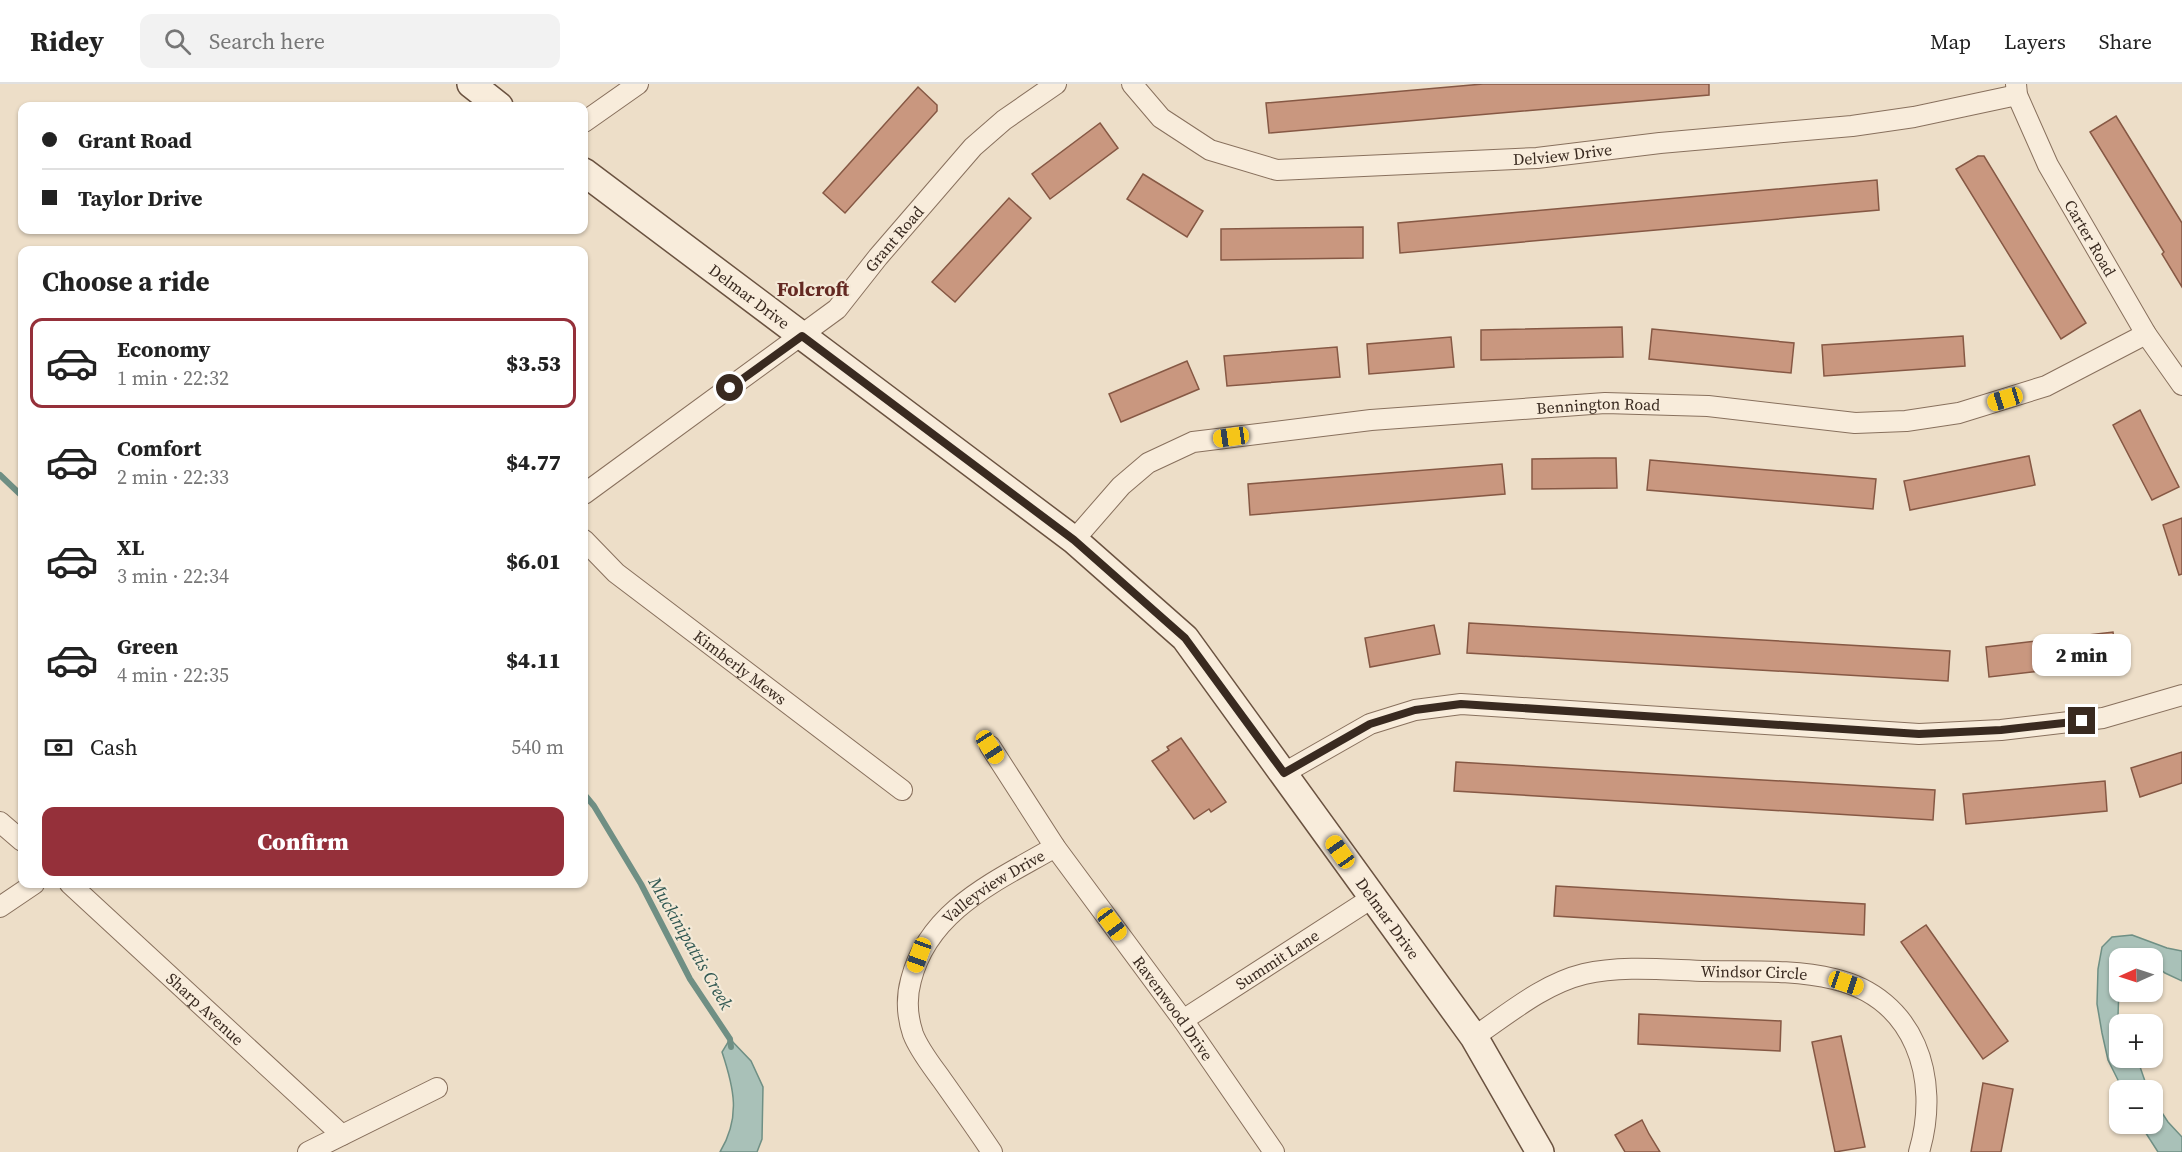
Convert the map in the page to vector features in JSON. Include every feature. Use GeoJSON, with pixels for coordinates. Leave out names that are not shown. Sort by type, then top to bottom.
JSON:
{"type":"FeatureCollection","features":[{"type":"Feature","properties":{"kind":"street"},"geometry":{"type":"LineString","coordinates":[[471,84],[494,102]]}},
{"type":"Feature","properties":{"kind":"street"},"geometry":{"type":"LineString","coordinates":[[588,119],[638,84]]}},
{"type":"Feature","properties":{"kind":"street","name":"Grant Road"},"geometry":{"type":"LineString","coordinates":[[588,491],[837,309],[878,257],[973,147],[1004,120],[1056,84]]}},
{"type":"Feature","properties":{"kind":"street","name":"Delview Drive"},"geometry":{"type":"LineString","coordinates":[[1132,84],[1161,118],[1210,150],[1277,170],[1537,158],[1660,143],[1852,126],[1914,117],[2017,90]]}},
{"type":"Feature","properties":{"kind":"street","name":"Carter Road"},"geometry":{"type":"LineString","coordinates":[[2017,90],[2048,165],[2146,334],[2182,385]]}},
{"type":"Feature","properties":{"kind":"street","name":"Delmar Drive"},"geometry":{"type":"LineString","coordinates":[[588,174],[1074,540],[1185,638],[1474,1037],[1540,1152]]}},
{"type":"Feature","properties":{"kind":"street","name":"Bennington Road"},"geometry":{"type":"LineString","coordinates":[[1074,540],[1121,486],[1148,463],[1193,442],[1371,420],[1605,403],[1708,406],[1855,423],[1906,421],[1959,413],[2046,386],[2146,334]]}},
{"type":"Feature","properties":{"kind":"street","name":"Kimberly Mews"},"geometry":{"type":"LineString","coordinates":[[588,544],[616,573],[902,790]]}},
{"type":"Feature","properties":{"kind":"street"},"geometry":{"type":"LineString","coordinates":[[1284,773],[1370,724],[1415,710],[1461,704],[1919,734],[2001,730],[2103,718],[2182,695]]}},
{"type":"Feature","properties":{"kind":"street","name":"Ravenwood Drive"},"geometry":{"type":"LineString","coordinates":[[990,747],[1055,847],[1183,1020],[1274,1152]]}},
{"type":"Feature","properties":{"kind":"street"},"geometry":{"type":"LineString","coordinates":[[0,822],[18,838]]}},
{"type":"Feature","properties":{"kind":"street","name":"Valleyview Drive"},"geometry":{"type":"LineString","coordinates":[[992,1152],[914,1036],[907,1007],[909,990],[919,955],[927,939],[949,914],[970,898],[1055,847]]}},
{"type":"Feature","properties":{"kind":"street"},"geometry":{"type":"LineString","coordinates":[[0,907],[28,888]]}},
{"type":"Feature","properties":{"kind":"street","name":"Sharp Avenue"},"geometry":{"type":"LineString","coordinates":[[74,888],[342,1135]]}},
{"type":"Feature","properties":{"kind":"street","name":"Summit Lane"},"geometry":{"type":"LineString","coordinates":[[1183,1020],[1372,898]]}},
{"type":"Feature","properties":{"kind":"street","name":"Windsor Circle"},"geometry":{"type":"LineString","coordinates":[[1474,1037],[1534,996],[1562,981],[1585,974],[1626,969],[1780,972],[1833,979],[1859,987],[1898,1015],[1916,1048],[1924,1069],[1927,1089],[1927,1110],[1919,1152]]}},
{"type":"Feature","properties":{"kind":"street"},"geometry":{"type":"LineString","coordinates":[[308,1152],[437,1088]]}},
{"type":"Feature","properties":{"kind":"shaded area"},"geometry":{"type":"Polygon","coordinates":[[[2132,935],[2182,951],[2182,981],[2163,971],[2163,948],[2109,948],[2109,1002],[2118,1002],[2118,1014],[2109,1014],[2109,1062],[2097,1004],[2098,969],[2102,947],[2112,937],[2132,935]]]}},
{"type":"Feature","properties":{"kind":"shaded area"},"geometry":{"type":"Polygon","coordinates":[[[730,1039],[751,1061],[763,1087],[762,1139],[757,1152],[720,1152],[727,1139],[733,1114],[730,1078],[722,1052],[730,1039]]]}},
{"type":"Feature","properties":{"kind":"shaded area"},"geometry":{"type":"Polygon","coordinates":[[[2112,1068],[2140,1068],[2145,1080],[2118,1080],[2112,1068]]]}},
{"type":"Feature","properties":{"kind":"shaded area"},"geometry":{"type":"Polygon","coordinates":[[[2163,1114],[2182,1137],[2182,1152],[2158,1152],[2146,1134],[2163,1134],[2163,1114]]]}},
{"type":"Feature","properties":{"kind":"building"},"geometry":{"type":"Polygon","coordinates":[[[1483,84],[1709,84],[1709,95],[1269,133],[1266,103],[1483,84]]]}},
{"type":"Feature","properties":{"kind":"building"},"geometry":{"type":"Polygon","coordinates":[[[918,87],[937,105],[937,111],[845,213],[823,193],[918,87]]]}},
{"type":"Feature","properties":{"kind":"building"},"geometry":{"type":"Polygon","coordinates":[[[2116,116],[2182,223],[2182,287],[2162,254],[2164,252],[2090,132],[2116,116]]]}},
{"type":"Feature","properties":{"kind":"building"},"geometry":{"type":"Polygon","coordinates":[[[1100,123],[1118,148],[1050,199],[1032,174],[1100,123]]]}},
{"type":"Feature","properties":{"kind":"building"},"geometry":{"type":"Polygon","coordinates":[[[1978,156],[1984,156],[2086,323],[2061,339],[1956,169],[1978,156]]]}},
{"type":"Feature","properties":{"kind":"building"},"geometry":{"type":"Polygon","coordinates":[[[1143,174],[1203,211],[1187,237],[1127,199],[1143,174]]]}},
{"type":"Feature","properties":{"kind":"building"},"geometry":{"type":"Polygon","coordinates":[[[1877,180],[1879,210],[1400,253],[1398,223],[1877,180]]]}},
{"type":"Feature","properties":{"kind":"building"},"geometry":{"type":"Polygon","coordinates":[[[1009,198],[1031,218],[955,302],[932,282],[1009,198]]]}},
{"type":"Feature","properties":{"kind":"building"},"geometry":{"type":"Polygon","coordinates":[[[1363,227],[1363,258],[1221,260],[1221,229],[1363,227]]]}},
{"type":"Feature","properties":{"kind":"building"},"geometry":{"type":"Polygon","coordinates":[[[1622,327],[1623,357],[1481,360],[1481,330],[1622,327]]]}},
{"type":"Feature","properties":{"kind":"building"},"geometry":{"type":"Polygon","coordinates":[[[1652,329],[1794,343],[1791,373],[1649,359],[1652,329]]]}},
{"type":"Feature","properties":{"kind":"building"},"geometry":{"type":"Polygon","coordinates":[[[1963,336],[1965,366],[1824,376],[1822,345],[1963,336]]]}},
{"type":"Feature","properties":{"kind":"building"},"geometry":{"type":"Polygon","coordinates":[[[1451,337],[1454,367],[1369,374],[1367,344],[1451,337]]]}},
{"type":"Feature","properties":{"kind":"building"},"geometry":{"type":"Polygon","coordinates":[[[1337,347],[1340,377],[1227,386],[1224,356],[1337,347]]]}},
{"type":"Feature","properties":{"kind":"building"},"geometry":{"type":"Polygon","coordinates":[[[1187,361],[1199,389],[1121,422],[1109,394],[1187,361]]]}},
{"type":"Feature","properties":{"kind":"building"},"geometry":{"type":"Polygon","coordinates":[[[2140,410],[2179,487],[2152,500],[2113,425],[2140,410]]]}},
{"type":"Feature","properties":{"kind":"building"},"geometry":{"type":"Polygon","coordinates":[[[2029,456],[2035,485],[1910,510],[1904,481],[2029,456]]]}},
{"type":"Feature","properties":{"kind":"building"},"geometry":{"type":"Polygon","coordinates":[[[1616,458],[1617,488],[1532,489],[1532,459],[1616,458]]]}},
{"type":"Feature","properties":{"kind":"building"},"geometry":{"type":"Polygon","coordinates":[[[1650,460],[1876,479],[1873,509],[1647,490],[1650,460]]]}},
{"type":"Feature","properties":{"kind":"building"},"geometry":{"type":"Polygon","coordinates":[[[1502,464],[1505,494],[1250,515],[1248,484],[1502,464]]]}},
{"type":"Feature","properties":{"kind":"building"},"geometry":{"type":"Polygon","coordinates":[[[2182,518],[2182,574],[2179,575],[2163,525],[2182,518]]]}},
{"type":"Feature","properties":{"kind":"building"},"geometry":{"type":"Polygon","coordinates":[[[1469,623],[1950,651],[1948,681],[1467,653],[1469,623]]]}},
{"type":"Feature","properties":{"kind":"building"},"geometry":{"type":"Polygon","coordinates":[[[1434,625],[1440,654],[1370,667],[1365,638],[1434,625]]]}},
{"type":"Feature","properties":{"kind":"building"},"geometry":{"type":"Polygon","coordinates":[[[2113,632],[2117,662],[1989,677],[1986,647],[2113,632]]]}},
{"type":"Feature","properties":{"kind":"building"},"geometry":{"type":"Polygon","coordinates":[[[1181,738],[1226,802],[1194,819],[1152,761],[1169,750],[1167,747],[1181,738]]]}},
{"type":"Feature","properties":{"kind":"building"},"geometry":{"type":"Polygon","coordinates":[[[2182,752],[2182,783],[2140,797],[2131,768],[2182,752]]]}},
{"type":"Feature","properties":{"kind":"building"},"geometry":{"type":"Polygon","coordinates":[[[1456,762],[1935,790],[1933,820],[1454,791],[1456,762]]]}},
{"type":"Feature","properties":{"kind":"building"},"geometry":{"type":"Polygon","coordinates":[[[2105,781],[2107,811],[1966,824],[1963,794],[2105,781]]]}},
{"type":"Feature","properties":{"kind":"building"},"geometry":{"type":"Polygon","coordinates":[[[1556,886],[1865,904],[1864,935],[1554,916],[1556,886]]]}},
{"type":"Feature","properties":{"kind":"building"},"geometry":{"type":"Polygon","coordinates":[[[1926,925],[2008,1041],[1983,1059],[1901,942],[1926,925]]]}},
{"type":"Feature","properties":{"kind":"building"},"geometry":{"type":"Polygon","coordinates":[[[1639,1014],[1781,1021],[1780,1051],[1638,1044],[1639,1014]]]}},
{"type":"Feature","properties":{"kind":"building"},"geometry":{"type":"Polygon","coordinates":[[[1841,1036],[1865,1147],[1835,1152],[1812,1042],[1841,1036]]]}},
{"type":"Feature","properties":{"kind":"building"},"geometry":{"type":"Polygon","coordinates":[[[1983,1083],[2013,1089],[2001,1152],[1971,1152],[1983,1083]]]}},
{"type":"Feature","properties":{"kind":"building"},"geometry":{"type":"Polygon","coordinates":[[[1642,1120],[1660,1152],[1625,1152],[1615,1135],[1642,1120]]]}},
{"type":"Feature","properties":{"kind":"waterway","name":"Muckinipattis Creek"},"geometry":{"type":"LineString","coordinates":[[0,475],[18,492]]}},
{"type":"Feature","properties":{"kind":"waterway","name":"Muckinipattis Creek"},"geometry":{"type":"LineString","coordinates":[[588,799],[641,884],[690,979],[730,1039],[731,1047]]}},
{"type":"Feature","properties":{"kind":"district","name":"Folcroft"},"geometry":{"type":"Point","coordinates":[813,289]}},
{"type":"Feature","properties":{"kind":"route"},"geometry":{"type":"LineString","coordinates":[[730,388],[802,336],[1074,540],[1185,638],[1284,773],[1370,724],[1393,715],[1461,704],[1919,734],[2001,730],[2082,721]]}}]}
